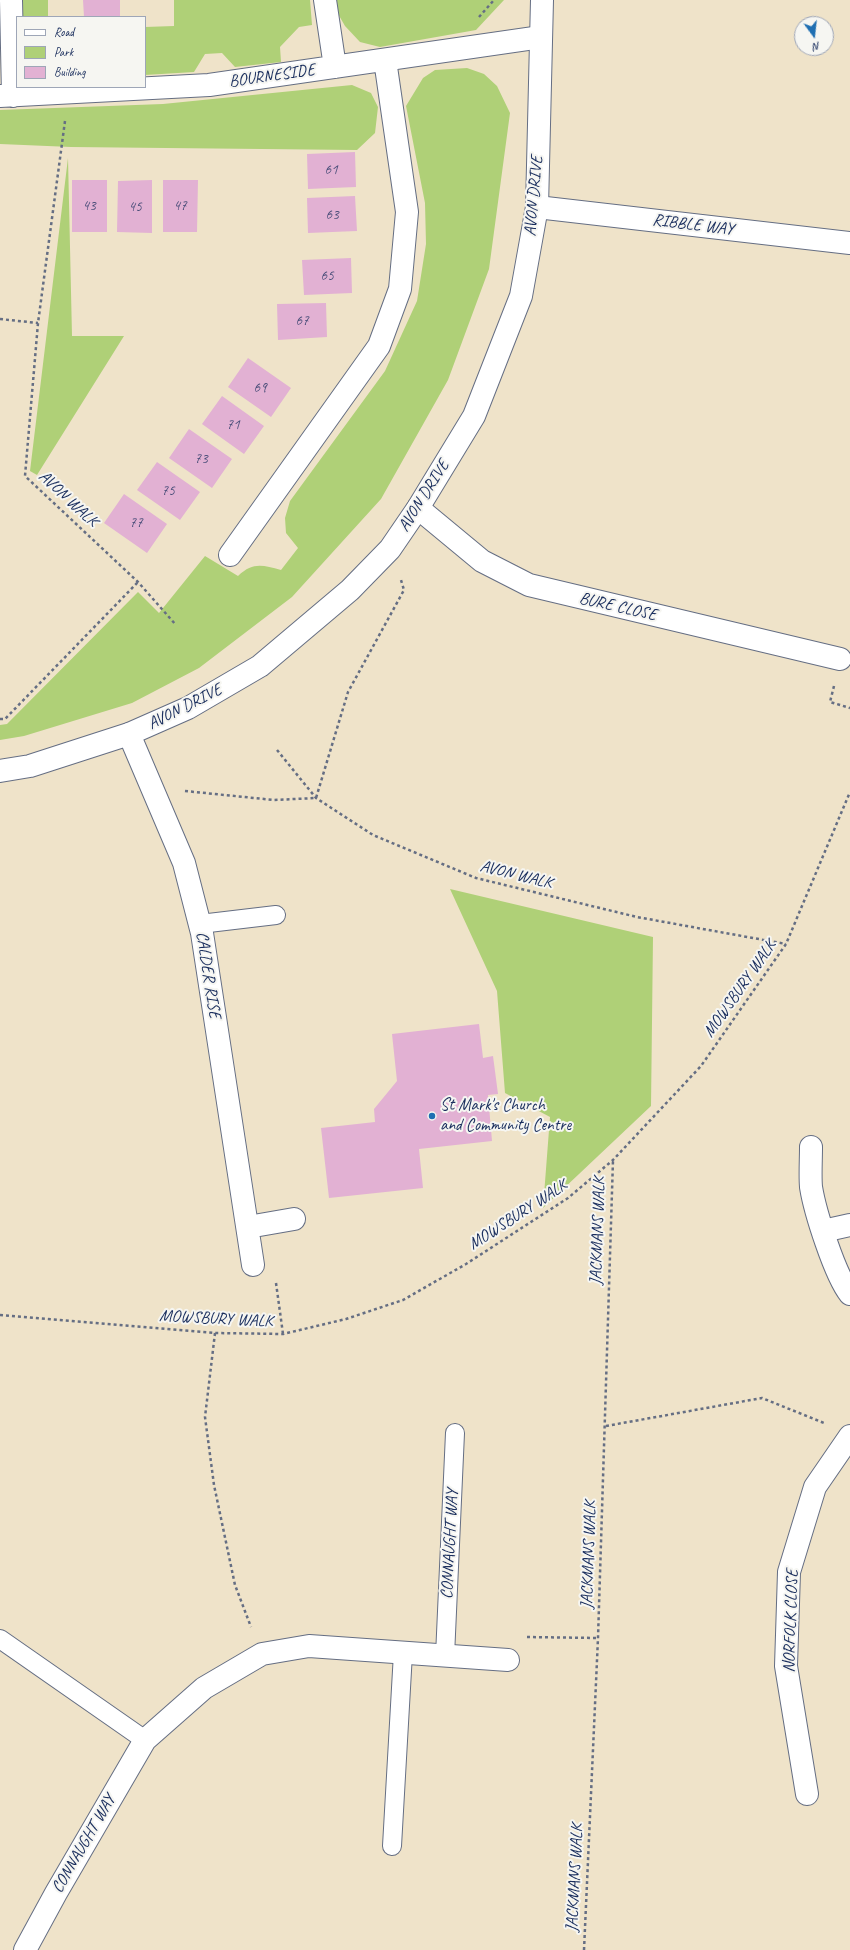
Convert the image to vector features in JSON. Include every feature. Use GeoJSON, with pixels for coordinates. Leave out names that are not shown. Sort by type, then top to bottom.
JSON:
{"type":"FeatureCollection","features":[{"type":"Feature","properties":{"kind":"street"},"geometry":{"type":"LineString","coordinates":[[6,96],[11,0]]}},
{"type":"Feature","properties":{"kind":"street"},"geometry":{"type":"LineString","coordinates":[[325,0],[335,67]]}},
{"type":"Feature","properties":{"kind":"street","name":"AVON DRIVE"},"geometry":{"type":"LineString","coordinates":[[0,771],[30,766],[129,734],[188,708],[260,666],[350,590],[390,549],[418,508],[474,416],[521,296],[537,207],[542,0]]}},
{"type":"Feature","properties":{"kind":"street","name":"BOURNESIDE"},"geometry":{"type":"LineString","coordinates":[[6,96],[209,85],[541,37]]}},
{"type":"Feature","properties":{"kind":"street"},"geometry":{"type":"LineString","coordinates":[[230,554],[379,346],[400,289],[407,212],[385,60]]}},
{"type":"Feature","properties":{"kind":"street","name":"RIBBLE WAY"},"geometry":{"type":"LineString","coordinates":[[537,207],[850,244]]}},
{"type":"Feature","properties":{"kind":"street","name":"BURE CLOSE"},"geometry":{"type":"LineString","coordinates":[[418,508],[482,561],[529,585],[840,659]]}},
{"type":"Feature","properties":{"kind":"street","name":"CALDER RISE"},"geometry":{"type":"LineString","coordinates":[[129,734],[184,863],[200,924],[253,1265]]}},
{"type":"Feature","properties":{"kind":"street"},"geometry":{"type":"LineString","coordinates":[[811,1147],[811,1187],[823,1231],[843,1285],[850,1294]]}},
{"type":"Feature","properties":{"kind":"street"},"geometry":{"type":"LineString","coordinates":[[248,1227],[294,1219]]}},
{"type":"Feature","properties":{"kind":"street"},"geometry":{"type":"LineString","coordinates":[[823,1231],[850,1225]]}},
{"type":"Feature","properties":{"kind":"street","name":"NORFOLK CLOSE"},"geometry":{"type":"LineString","coordinates":[[807,1794],[786,1666],[789,1572],[815,1487],[850,1436]]}},
{"type":"Feature","properties":{"kind":"street","name":"CONNAUGHT WAY"},"geometry":{"type":"LineString","coordinates":[[25,1950],[56,1893],[145,1740],[204,1688],[262,1654],[309,1646],[508,1660]]}},
{"type":"Feature","properties":{"kind":"lane"},"geometry":{"type":"LineString","coordinates":[[200,924],[276,915]]}},
{"type":"Feature","properties":{"kind":"lane","name":"CONNAUGHT WAY"},"geometry":{"type":"LineString","coordinates":[[445,1656],[454,1433]]}},
{"type":"Feature","properties":{"kind":"lane"},"geometry":{"type":"LineString","coordinates":[[0,1639],[145,1740]]}},
{"type":"Feature","properties":{"kind":"lane"},"geometry":{"type":"LineString","coordinates":[[392,1846],[403,1653]]}},
{"type":"Feature","properties":{"kind":"path"},"geometry":{"type":"LineString","coordinates":[[0,319],[38,323],[69,93]]}},
{"type":"Feature","properties":{"kind":"path","name":"AVON WALK"},"geometry":{"type":"LineString","coordinates":[[38,323],[26,476],[138,582],[176,625]]}},
{"type":"Feature","properties":{"kind":"path"},"geometry":{"type":"LineString","coordinates":[[155,794],[178,790],[274,800],[316,798],[348,692],[404,590],[390,549]]}},
{"type":"Feature","properties":{"kind":"path"},"geometry":{"type":"LineString","coordinates":[[0,719],[4,719],[138,582]]}},
{"type":"Feature","properties":{"kind":"path","name":"AVON WALK"},"geometry":{"type":"LineString","coordinates":[[277,750],[316,798],[373,835],[476,878],[637,917],[786,944]]}},
{"type":"Feature","properties":{"kind":"path","name":"MOWSBURY WALK"},"geometry":{"type":"LineString","coordinates":[[0,1315],[215,1333],[283,1334],[346,1318],[403,1300],[466,1264],[568,1198],[612,1160],[701,1066],[786,944],[850,792]]}},
{"type":"Feature","properties":{"kind":"path","name":"JACKMANS WALK"},"geometry":{"type":"LineString","coordinates":[[584,1950],[606,1426],[612,1160]]}},
{"type":"Feature","properties":{"kind":"path"},"geometry":{"type":"LineString","coordinates":[[253,1265],[275,1277],[283,1334]]}},
{"type":"Feature","properties":{"kind":"path"},"geometry":{"type":"LineString","coordinates":[[215,1333],[205,1417],[214,1485],[235,1585],[262,1654]]}},
{"type":"Feature","properties":{"kind":"path"},"geometry":{"type":"LineString","coordinates":[[606,1426],[762,1398],[828,1425]]}},
{"type":"Feature","properties":{"kind":"path"},"geometry":{"type":"LineString","coordinates":[[508,1660],[510,1637],[598,1638]]}},
{"type":"Feature","properties":{"kind":"green space"},"geometry":{"type":"Polygon","coordinates":[[[0,0],[48,0],[48,16],[16,16],[16,46],[0,46],[0,0]]]}},
{"type":"Feature","properties":{"kind":"green space"},"geometry":{"type":"Polygon","coordinates":[[[174,0],[310,0],[312,25],[299,27],[280,47],[281,62],[235,67],[222,53],[205,54],[194,72],[146,75],[146,27],[174,26],[174,0]]]}},
{"type":"Feature","properties":{"kind":"green space"},"geometry":{"type":"Polygon","coordinates":[[[336,0],[504,0],[476,30],[380,47],[360,42],[345,26],[337,12],[336,0]]]}},
{"type":"Feature","properties":{"kind":"green space"},"geometry":{"type":"Polygon","coordinates":[[[467,68],[484,74],[497,86],[510,113],[489,269],[448,380],[381,499],[292,597],[199,668],[132,703],[24,736],[0,740],[0,725],[7,724],[138,592],[159,613],[205,556],[238,576],[248,568],[258,566],[281,570],[298,548],[286,533],[285,518],[290,501],[385,371],[417,301],[426,244],[425,203],[406,106],[423,78],[435,70],[467,68]]]}},
{"type":"Feature","properties":{"kind":"green space"},"geometry":{"type":"Polygon","coordinates":[[[352,85],[371,93],[378,107],[375,133],[357,150],[71,147],[0,144],[0,110],[163,104],[352,85]]]}},
{"type":"Feature","properties":{"kind":"green space"},"geometry":{"type":"Polygon","coordinates":[[[68,158],[72,336],[124,336],[37,475],[30,471],[68,158]]]}},
{"type":"Feature","properties":{"kind":"green space"},"geometry":{"type":"Polygon","coordinates":[[[450,889],[653,937],[651,1106],[543,1208],[550,1117],[505,1093],[497,991],[450,889]]]}},
{"type":"Feature","properties":{"kind":"building"},"geometry":{"type":"Polygon","coordinates":[[[83,0],[120,0],[120,16],[84,16],[83,0]]]}},
{"type":"Feature","properties":{"kind":"building"},"geometry":{"type":"Polygon","coordinates":[[[355,152],[356,187],[308,189],[307,154],[355,152]]]}},
{"type":"Feature","properties":{"kind":"building"},"geometry":{"type":"Polygon","coordinates":[[[72,180],[107,180],[107,232],[72,232],[72,180]]]}},
{"type":"Feature","properties":{"kind":"building"},"geometry":{"type":"Polygon","coordinates":[[[152,180],[152,233],[117,232],[118,181],[152,180]]]}},
{"type":"Feature","properties":{"kind":"building"},"geometry":{"type":"Polygon","coordinates":[[[163,180],[198,180],[197,232],[163,232],[163,180]]]}},
{"type":"Feature","properties":{"kind":"building"},"geometry":{"type":"Polygon","coordinates":[[[355,196],[357,231],[308,233],[307,198],[355,196]]]}},
{"type":"Feature","properties":{"kind":"building"},"geometry":{"type":"Polygon","coordinates":[[[351,258],[352,293],[304,295],[302,260],[351,258]]]}},
{"type":"Feature","properties":{"kind":"building"},"geometry":{"type":"Polygon","coordinates":[[[326,303],[327,337],[278,340],[277,304],[326,303]]]}},
{"type":"Feature","properties":{"kind":"building"},"geometry":{"type":"Polygon","coordinates":[[[248,358],[291,388],[271,417],[228,387],[248,358]]]}},
{"type":"Feature","properties":{"kind":"building"},"geometry":{"type":"Polygon","coordinates":[[[222,396],[264,426],[244,454],[202,424],[222,396]]]}},
{"type":"Feature","properties":{"kind":"building"},"geometry":{"type":"Polygon","coordinates":[[[189,429],[232,459],[212,488],[169,458],[189,429]]]}},
{"type":"Feature","properties":{"kind":"building"},"geometry":{"type":"Polygon","coordinates":[[[157,462],[200,492],[180,520],[137,490],[157,462]]]}},
{"type":"Feature","properties":{"kind":"building"},"geometry":{"type":"Polygon","coordinates":[[[124,494],[167,524],[147,553],[104,523],[124,494]]]}},
{"type":"Feature","properties":{"kind":"building","name":"St Mark's Church and Community Centre"},"geometry":{"type":"Polygon","coordinates":[[[479,1024],[483,1058],[493,1056],[498,1094],[488,1095],[492,1141],[419,1149],[423,1188],[329,1198],[321,1128],[375,1122],[374,1109],[397,1081],[392,1034],[479,1024]]]}},
{"type":"Feature","properties":{"kind":"place","name":"St Mark's Church and Community Centre"},"geometry":{"type":"Point","coordinates":[432,1116]}}]}
